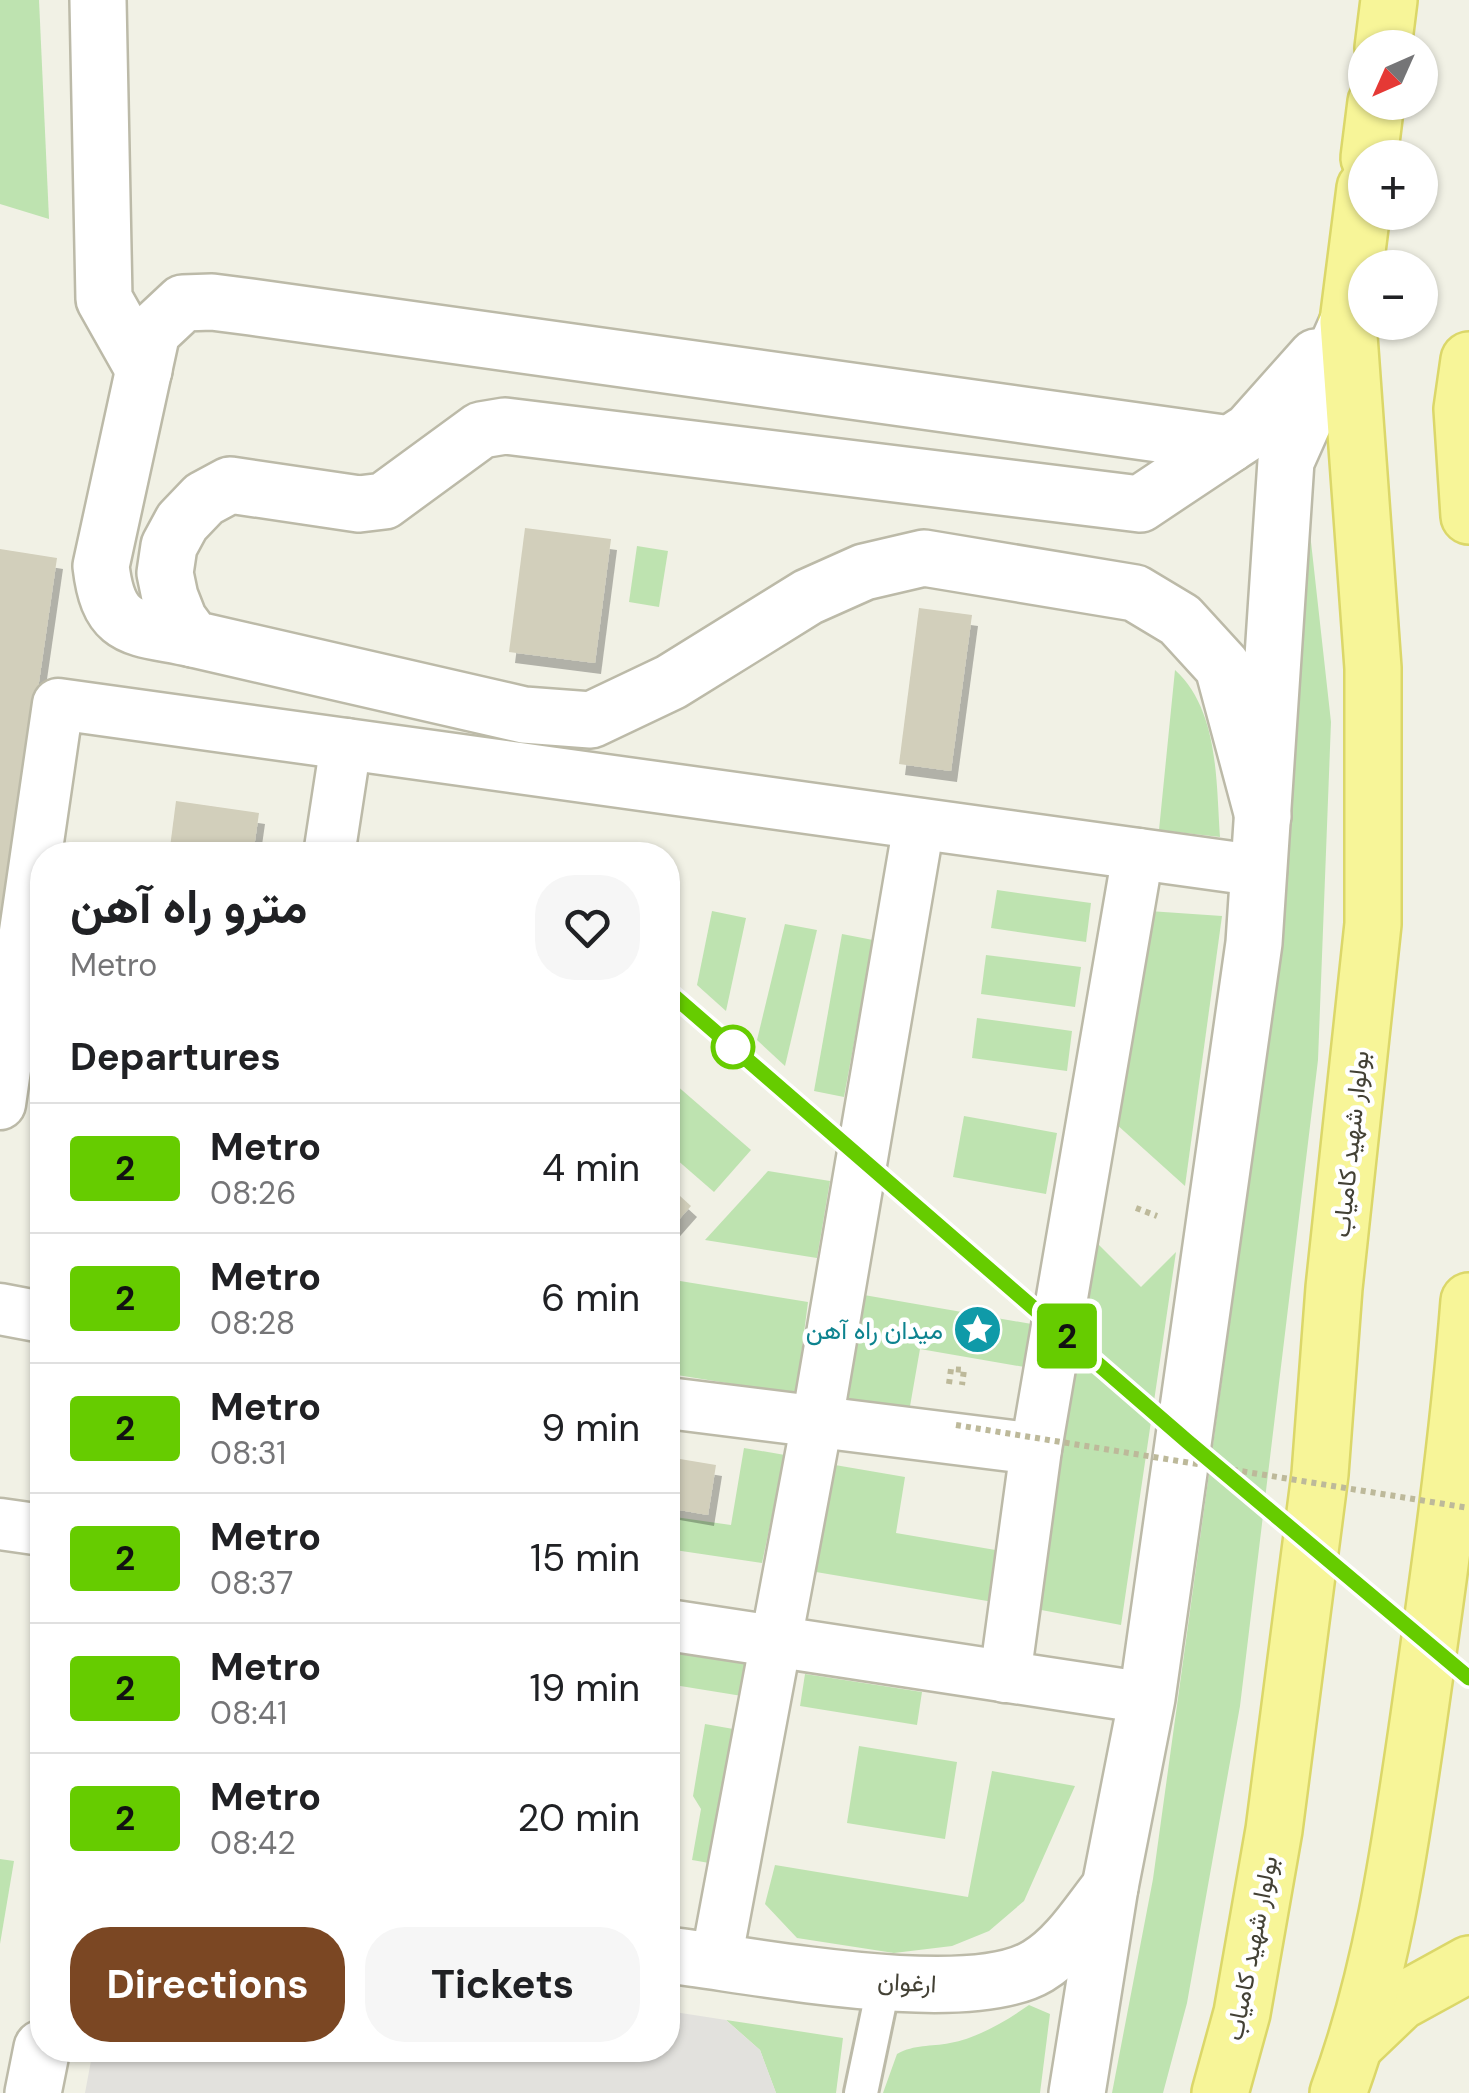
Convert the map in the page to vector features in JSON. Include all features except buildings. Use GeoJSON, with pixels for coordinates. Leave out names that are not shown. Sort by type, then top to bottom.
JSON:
{"type":"FeatureCollection","features":[{"type":"Feature","properties":{"kind":"main road"},"geometry":{"type":"LineString","coordinates":[[1385,30],[1389,0]]}},
{"type":"Feature","properties":{"kind":"main road","name":"بولوار شهید کامیاب"},"geometry":{"type":"LineString","coordinates":[[1220,2093],[1242,2013],[1274,1830],[1320,1474],[1334,1288],[1373,924],[1374,668],[1349,340]]}},
{"type":"Feature","properties":{"kind":"main road"},"geometry":{"type":"LineString","coordinates":[[1469,360],[1462,409],[1469,516]]}},
{"type":"Feature","properties":{"kind":"main road"},"geometry":{"type":"LineString","coordinates":[[1347,2068],[1402,1846],[1441,1566],[1469,1301]]}},
{"type":"Feature","properties":{"kind":"main road"},"geometry":{"type":"LineString","coordinates":[[1441,1566],[1469,1638]]}},
{"type":"Feature","properties":{"kind":"main road"},"geometry":{"type":"LineString","coordinates":[[1347,2068],[1400,2002],[1469,1964]]}},
{"type":"Feature","properties":{"kind":"street"},"geometry":{"type":"LineString","coordinates":[[98,0],[104,299],[144,370]]}},
{"type":"Feature","properties":{"kind":"street"},"geometry":{"type":"LineString","coordinates":[[1230,444],[212,302],[184,304],[152,332],[101,566],[104,596],[114,616],[132,625],[524,714],[592,720],[671,682],[808,597],[864,572],[924,558],[1135,593],[1180,620],[1223,667],[1263,816]]}},
{"type":"Feature","properties":{"kind":"street"},"geometry":{"type":"LineString","coordinates":[[193,640],[170,597],[165,574],[169,546],[182,522],[204,498],[230,485],[359,504],[384,501],[481,430],[505,426],[1140,504],[1250,430],[1348,322]]}},
{"type":"Feature","properties":{"kind":"street"},"geometry":{"type":"LineString","coordinates":[[1077,2093],[1110,1887],[1147,1698],[1217,1218],[1261,871],[1272,630],[1286,462],[1348,322]]}},
{"type":"Feature","properties":{"kind":"street"},"geometry":{"type":"LineString","coordinates":[[38,842],[58,704],[1261,871]]}},
{"type":"Feature","properties":{"kind":"street"},"geometry":{"type":"LineString","coordinates":[[332,842],[346,744]]}},
{"type":"Feature","properties":{"kind":"street"},"geometry":{"type":"LineString","coordinates":[[692,1958],[776,1642],[919,824]]}},
{"type":"Feature","properties":{"kind":"street"},"geometry":{"type":"LineString","coordinates":[[1005,1677],[1036,1450],[1138,854]]}},
{"type":"Feature","properties":{"kind":"street"},"geometry":{"type":"LineString","coordinates":[[0,1104],[30,897]]}},
{"type":"Feature","properties":{"kind":"street"},"geometry":{"type":"LineString","coordinates":[[0,1309],[30,1314]]}},
{"type":"Feature","properties":{"kind":"street"},"geometry":{"type":"LineString","coordinates":[[680,1405],[1036,1450]]}},
{"type":"Feature","properties":{"kind":"street"},"geometry":{"type":"LineString","coordinates":[[0,1524],[30,1528]]}},
{"type":"Feature","properties":{"kind":"street"},"geometry":{"type":"LineString","coordinates":[[680,1627],[1147,1698]]}},
{"type":"Feature","properties":{"kind":"street","name":"ارغوان"},"geometry":{"type":"LineString","coordinates":[[692,1958],[937,1986],[1010,1978],[1040,1965],[1073,1934],[1110,1887]]}},
{"type":"Feature","properties":{"kind":"street"},"geometry":{"type":"LineString","coordinates":[[33,2093],[39,2062]]}},
{"type":"Feature","properties":{"kind":"lane"},"geometry":{"type":"LineString","coordinates":[[861,2093],[884,1982]]}},
{"type":"Feature","properties":{"kind":"path"},"geometry":{"type":"LineString","coordinates":[[956,1426],[1469,1508]]}},
{"type":"Feature","properties":{"kind":"green space"},"geometry":{"type":"Polygon","coordinates":[[[0,0],[39,0],[49,219],[0,204],[0,0]]]}},
{"type":"Feature","properties":{"kind":"green space"},"geometry":{"type":"Polygon","coordinates":[[[1306,497],[1331,722],[1318,1060],[1240,1706],[1187,2003],[1163,2093],[1112,2093],[1153,1879],[1282,945],[1306,497]]]}},
{"type":"Feature","properties":{"kind":"green space"},"geometry":{"type":"Polygon","coordinates":[[[637,546],[668,551],[659,607],[629,602],[637,546]]]}},
{"type":"Feature","properties":{"kind":"green space"},"geometry":{"type":"Polygon","coordinates":[[[1175,670],[1189,686],[1208,726],[1216,771],[1220,837],[1159,830],[1175,670]]]}},
{"type":"Feature","properties":{"kind":"green space"},"geometry":{"type":"Polygon","coordinates":[[[997,890],[1091,903],[1086,942],[991,928],[997,890]]]}},
{"type":"Feature","properties":{"kind":"green space"},"geometry":{"type":"Polygon","coordinates":[[[712,911],[746,918],[726,1011],[697,985],[712,911]]]}},
{"type":"Feature","properties":{"kind":"green space"},"geometry":{"type":"Polygon","coordinates":[[[1149,911],[1222,916],[1185,1186],[1115,1123],[1149,911]]]}},
{"type":"Feature","properties":{"kind":"green space"},"geometry":{"type":"Polygon","coordinates":[[[785,924],[817,930],[785,1066],[757,1040],[785,924]]]}},
{"type":"Feature","properties":{"kind":"green space"},"geometry":{"type":"Polygon","coordinates":[[[842,934],[873,940],[844,1097],[814,1091],[842,934]]]}},
{"type":"Feature","properties":{"kind":"green space"},"geometry":{"type":"Polygon","coordinates":[[[986,955],[1081,967],[1075,1007],[981,994],[986,955]]]}},
{"type":"Feature","properties":{"kind":"green space"},"geometry":{"type":"Polygon","coordinates":[[[977,1018],[1072,1031],[1067,1071],[972,1058],[977,1018]]]}},
{"type":"Feature","properties":{"kind":"green space"},"geometry":{"type":"Polygon","coordinates":[[[680,1088],[751,1150],[714,1192],[680,1162],[680,1088]]]}},
{"type":"Feature","properties":{"kind":"green space"},"geometry":{"type":"Polygon","coordinates":[[[964,1116],[1057,1133],[1046,1194],[953,1177],[964,1116]]]}},
{"type":"Feature","properties":{"kind":"green space"},"geometry":{"type":"Polygon","coordinates":[[[768,1171],[830,1181],[817,1258],[705,1240],[768,1171]]]}},
{"type":"Feature","properties":{"kind":"green space"},"geometry":{"type":"Polygon","coordinates":[[[1096,1242],[1141,1287],[1176,1252],[1121,1625],[1036,1609],[1096,1242]]]}},
{"type":"Feature","properties":{"kind":"green space"},"geometry":{"type":"Polygon","coordinates":[[[680,1281],[808,1302],[796,1394],[680,1375],[680,1281]]]}},
{"type":"Feature","properties":{"kind":"green space"},"geometry":{"type":"Polygon","coordinates":[[[864,1295],[1043,1326],[1036,1369],[920,1349],[909,1412],[846,1401],[864,1295]]]}},
{"type":"Feature","properties":{"kind":"green space"},"geometry":{"type":"Polygon","coordinates":[[[744,1448],[785,1455],[762,1563],[680,1551],[680,1518],[731,1525],[744,1448]]]}},
{"type":"Feature","properties":{"kind":"green space"},"geometry":{"type":"Polygon","coordinates":[[[835,1465],[905,1477],[896,1533],[1013,1553],[1005,1604],[816,1572],[835,1465]]]}},
{"type":"Feature","properties":{"kind":"green space"},"geometry":{"type":"Polygon","coordinates":[[[680,1653],[747,1664],[742,1696],[680,1686],[680,1653]]]}},
{"type":"Feature","properties":{"kind":"green space"},"geometry":{"type":"Polygon","coordinates":[[[805,1674],[922,1692],[917,1725],[800,1706],[805,1674]]]}},
{"type":"Feature","properties":{"kind":"green space"},"geometry":{"type":"Polygon","coordinates":[[[705,1724],[739,1730],[715,1864],[692,1860],[701,1809],[693,1796],[705,1724]]]}},
{"type":"Feature","properties":{"kind":"green space"},"geometry":{"type":"Polygon","coordinates":[[[859,1746],[957,1762],[945,1839],[847,1823],[859,1746]]]}},
{"type":"Feature","properties":{"kind":"green space"},"geometry":{"type":"Polygon","coordinates":[[[992,1771],[1075,1786],[1024,1901],[989,1931],[952,1946],[894,1953],[797,1938],[765,1904],[775,1865],[968,1897],[992,1771]]]}},
{"type":"Feature","properties":{"kind":"green space"},"geometry":{"type":"Polygon","coordinates":[[[0,1859],[14,1861],[0,1944],[0,1859]]]}},
{"type":"Feature","properties":{"kind":"green space"},"geometry":{"type":"Polygon","coordinates":[[[1029,2005],[1050,2014],[1040,2093],[883,2093],[897,2054],[971,2037],[1029,2005]]]}},
{"type":"Feature","properties":{"kind":"green space"},"geometry":{"type":"Polygon","coordinates":[[[726,2020],[843,2038],[836,2093],[776,2093],[760,2050],[726,2020]]]}},
{"type":"Feature","properties":{"kind":"shaded area"},"geometry":{"type":"Polygon","coordinates":[[[680,2013],[726,2020],[760,2050],[776,2093],[85,2093],[91,2062],[680,2062],[680,2013]]]}},
{"type":"Feature","properties":{"kind":"metro line","name":"2"},"geometry":{"type":"LineString","coordinates":[[680,1001],[1188,1442],[1469,1678]]}},
{"type":"Feature","properties":{"kind":"place","name":"میدان راه آهن"},"geometry":{"type":"Point","coordinates":[978,1330]}}]}
